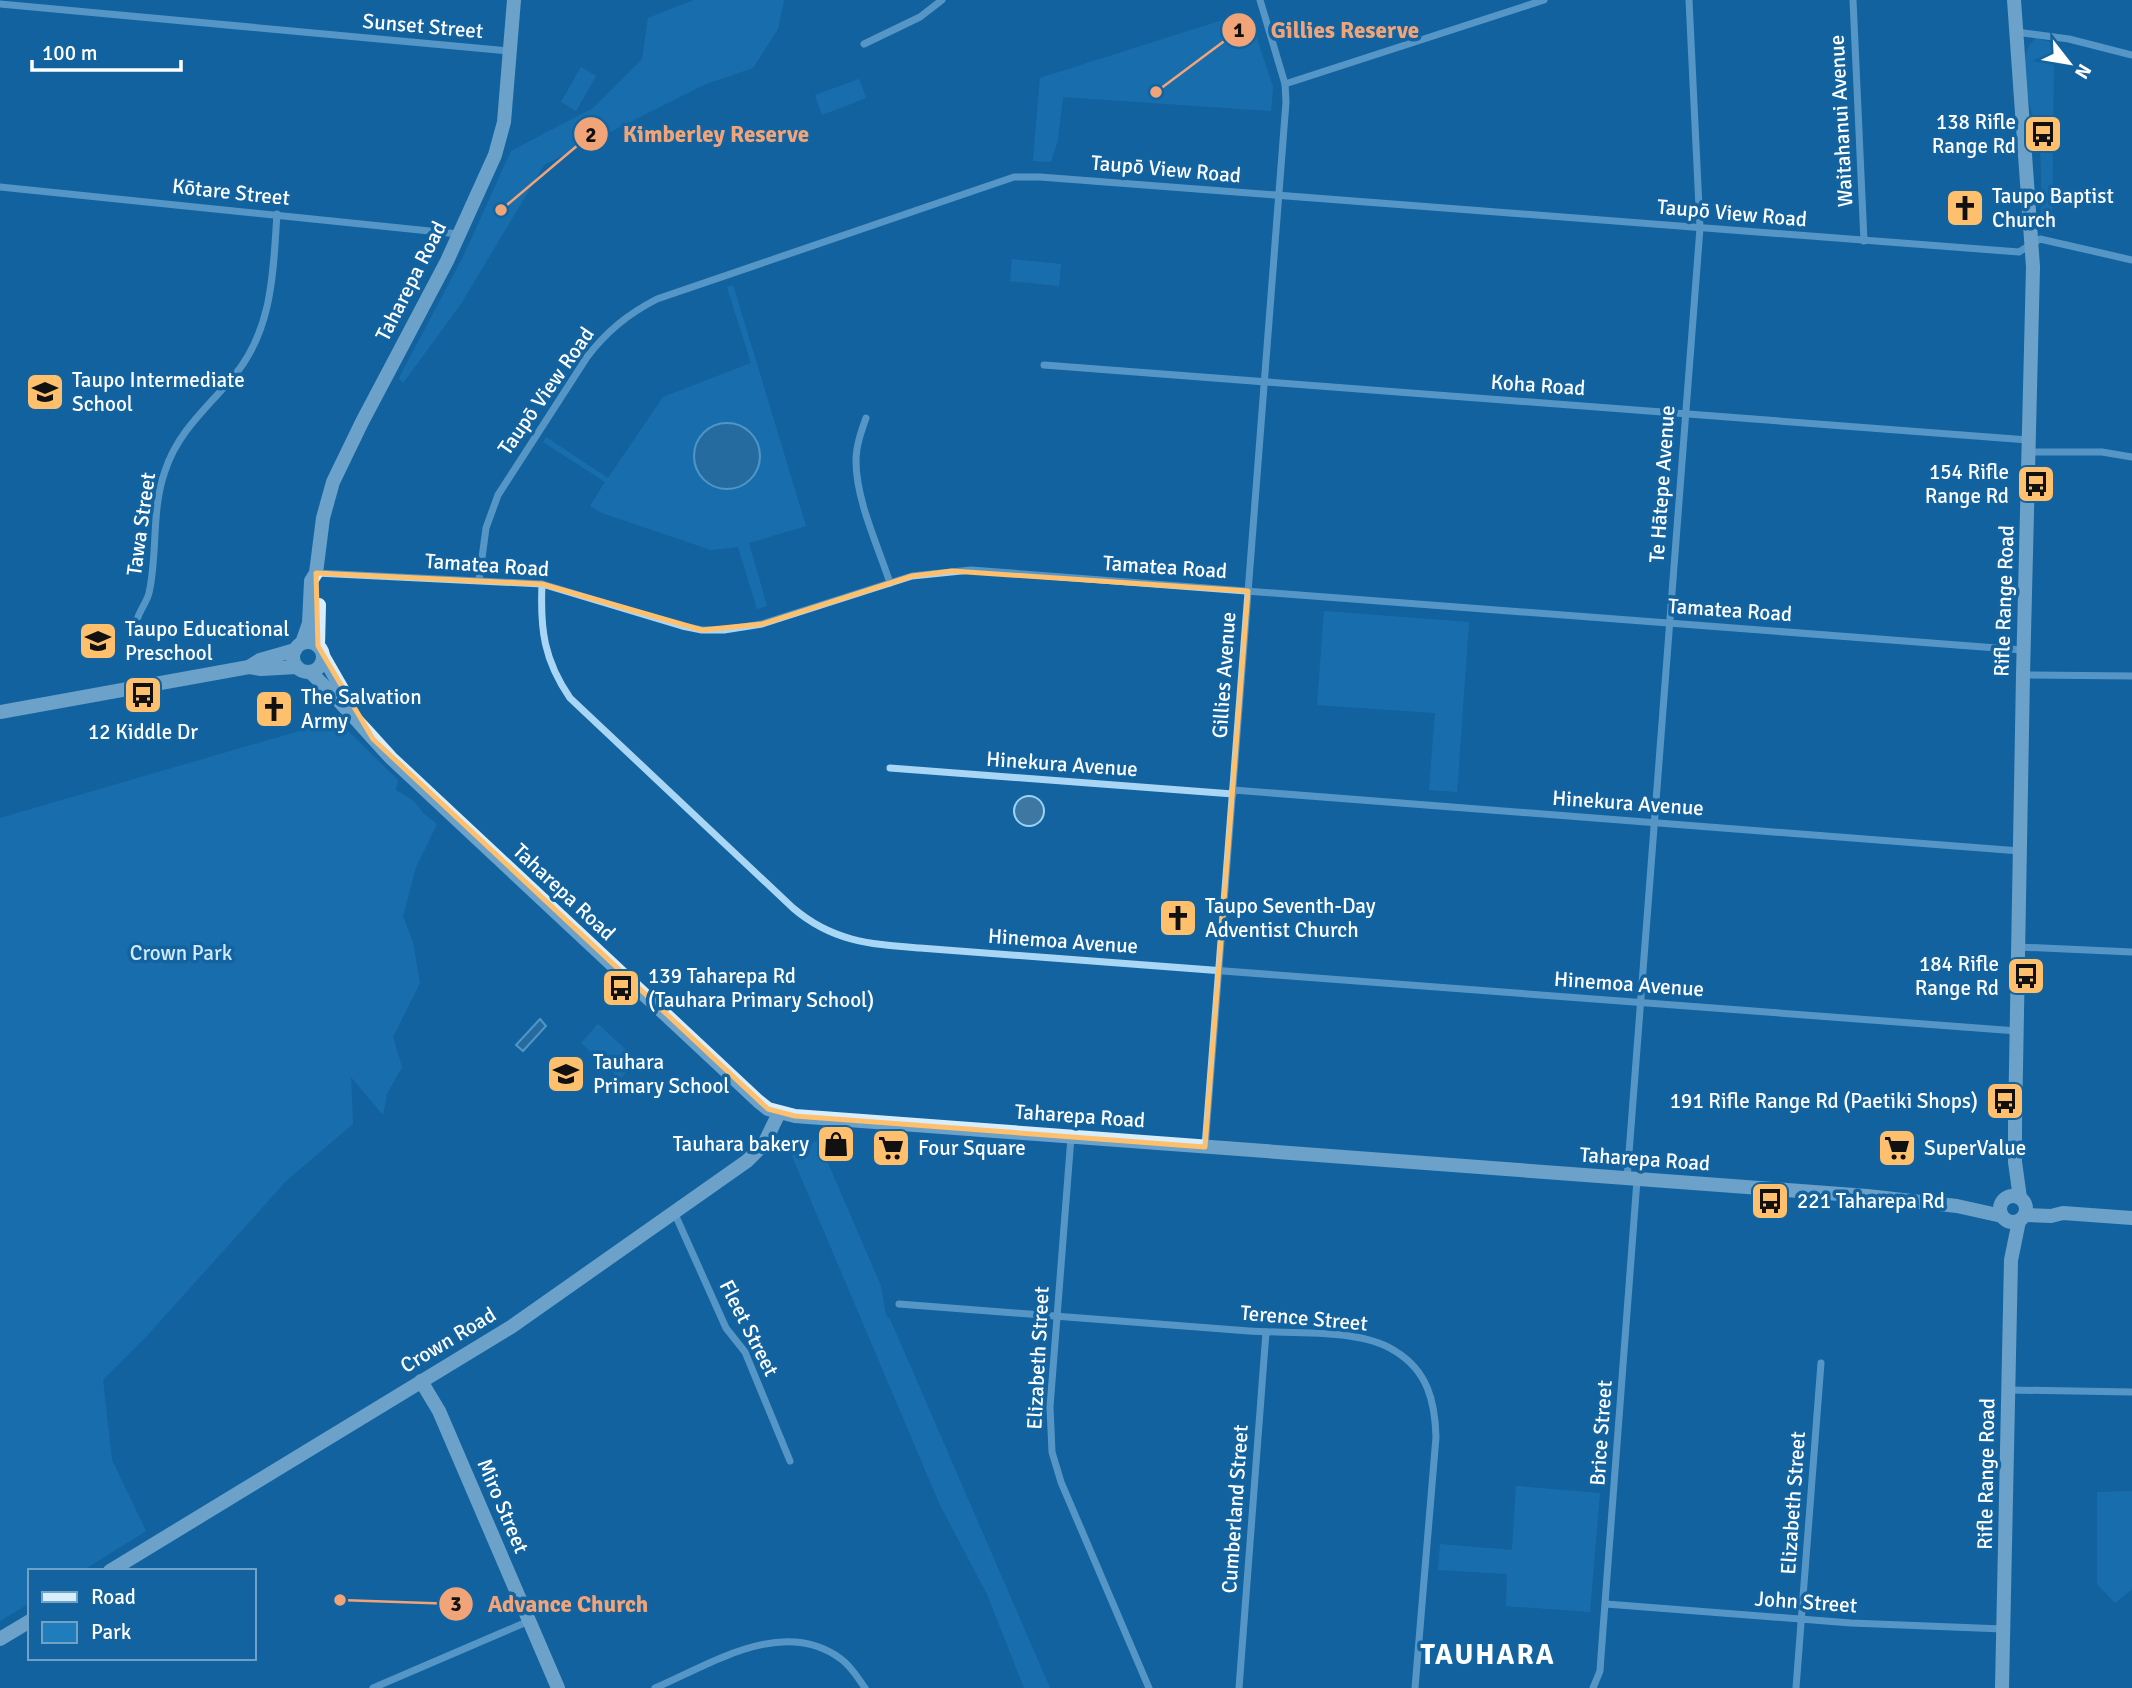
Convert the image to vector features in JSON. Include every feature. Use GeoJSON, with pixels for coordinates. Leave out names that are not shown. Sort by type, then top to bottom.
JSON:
{"type":"FeatureCollection","features":[{"type":"Feature","properties":{"kind":"street","name":"Taharepa Road"},"geometry":{"type":"LineString","coordinates":[[356,717],[345,710],[333,694],[293,659],[309,623],[311,582],[316,573],[323,518],[333,482],[459,234],[495,155],[501,136],[514,0]]}},
{"type":"Feature","properties":{"kind":"street"},"geometry":{"type":"LineString","coordinates":[[864,44],[920,17],[942,0]]}},
{"type":"Feature","properties":{"kind":"street","name":"Gillies Avenue"},"geometry":{"type":"LineString","coordinates":[[1206,1147],[1279,195],[1285,84],[1259,0]]}},
{"type":"Feature","properties":{"kind":"street"},"geometry":{"type":"LineString","coordinates":[[1285,84],[1544,0]]}},
{"type":"Feature","properties":{"kind":"street","name":"Te Hātepe Avenue"},"geometry":{"type":"LineString","coordinates":[[1632,1180],[1640,1003],[1700,228],[1689,0]]}},
{"type":"Feature","properties":{"kind":"street","name":"Waitahanui Avenue"},"geometry":{"type":"LineString","coordinates":[[1853,0],[1864,241]]}},
{"type":"Feature","properties":{"kind":"street","name":"Rifle Range Road"},"geometry":{"type":"LineString","coordinates":[[2002,1688],[2033,244],[2014,0]]}},
{"type":"Feature","properties":{"kind":"street","name":"Sunset Street"},"geometry":{"type":"LineString","coordinates":[[0,4],[509,51]]}},
{"type":"Feature","properties":{"kind":"street"},"geometry":{"type":"LineString","coordinates":[[2015,32],[2060,37],[2132,55]]}},
{"type":"Feature","properties":{"kind":"street","name":"Taupō View Road"},"geometry":{"type":"LineString","coordinates":[[479,580],[488,519],[510,474],[600,340],[634,311],[657,299],[1014,177],[2019,252],[2040,239],[2132,260]]}},
{"type":"Feature","properties":{"kind":"street","name":"Kōtare Street"},"geometry":{"type":"LineString","coordinates":[[0,187],[459,234]]}},
{"type":"Feature","properties":{"kind":"street","name":"Tawa Street"},"geometry":{"type":"LineString","coordinates":[[138,617],[149,595],[158,501],[172,452],[197,414],[234,375],[260,333],[272,291],[277,214]]}},
{"type":"Feature","properties":{"kind":"street","name":"Koha Road"},"geometry":{"type":"LineString","coordinates":[[1044,365],[1685,414],[2102,452],[2132,457]]}},
{"type":"Feature","properties":{"kind":"street"},"geometry":{"type":"LineString","coordinates":[[866,418],[858,441],[856,460],[859,489],[890,583]]}},
{"type":"Feature","properties":{"kind":"street","name":"Tamatea Road"},"geometry":{"type":"LineString","coordinates":[[316,573],[542,584],[702,630],[724,630],[762,624],[890,583],[932,573],[971,570],[2024,650]]}},
{"type":"Feature","properties":{"kind":"street","name":"Taharepa Road"},"geometry":{"type":"LineString","coordinates":[[316,573],[321,582],[321,651],[356,717],[391,758],[758,1101],[779,1113],[1867,1196],[1966,1209],[2013,1209],[2051,1216],[2063,1213],[2132,1219]]}},
{"type":"Feature","properties":{"kind":"street","name":"Hinemoa Avenue"},"geometry":{"type":"LineString","coordinates":[[542,584],[544,646],[555,674],[570,698],[793,908],[823,930],[849,940],[877,945],[2017,1031]]}},
{"type":"Feature","properties":{"kind":"street"},"geometry":{"type":"LineString","coordinates":[[0,712],[250,667],[303,669],[321,665],[321,651],[311,642],[260,660],[250,667]]}},
{"type":"Feature","properties":{"kind":"street"},"geometry":{"type":"LineString","coordinates":[[2023,675],[2132,676]]}},
{"type":"Feature","properties":{"kind":"street","name":"Hinekura Avenue"},"geometry":{"type":"LineString","coordinates":[[890,768],[2020,851]]}},
{"type":"Feature","properties":{"kind":"street"},"geometry":{"type":"LineString","coordinates":[[2018,947],[2132,952]]}},
{"type":"Feature","properties":{"kind":"street","name":"Crown Road"},"geometry":{"type":"LineString","coordinates":[[113,1569],[510,1327],[756,1153],[771,1133],[779,1113]]}},
{"type":"Feature","properties":{"kind":"street","name":"Elizabeth Street"},"geometry":{"type":"LineString","coordinates":[[1071,1137],[1050,1407],[1052,1452],[1061,1482],[1149,1688]]}},
{"type":"Feature","properties":{"kind":"street","name":"Brice Street"},"geometry":{"type":"LineString","coordinates":[[1593,1688],[1600,1671],[1606,1604],[1632,1180]]}},
{"type":"Feature","properties":{"kind":"street","name":"Fleet Street"},"geometry":{"type":"LineString","coordinates":[[674,1212],[726,1328],[745,1352],[790,1461]]}},
{"type":"Feature","properties":{"kind":"street","name":"Terence Street"},"geometry":{"type":"LineString","coordinates":[[899,1304],[1352,1336],[1383,1344],[1407,1359],[1428,1385],[1435,1416],[1436,1437],[1415,1688]]}},
{"type":"Feature","properties":{"kind":"street","name":"Cumberland Street"},"geometry":{"type":"LineString","coordinates":[[1239,1688],[1266,1332]]}},
{"type":"Feature","properties":{"kind":"street","name":"Elizabeth Street"},"geometry":{"type":"LineString","coordinates":[[1796,1688],[1821,1363]]}},
{"type":"Feature","properties":{"kind":"street","name":"Miro Street"},"geometry":{"type":"LineString","coordinates":[[421,1381],[439,1411],[558,1688]]}},
{"type":"Feature","properties":{"kind":"street"},"geometry":{"type":"LineString","coordinates":[[2009,1390],[2132,1392]]}},
{"type":"Feature","properties":{"kind":"street","name":"John Street"},"geometry":{"type":"LineString","coordinates":[[1606,1604],[1801,1620],[2003,1629]]}},
{"type":"Feature","properties":{"kind":"street"},"geometry":{"type":"LineString","coordinates":[[0,1639],[28,1621]]}},
{"type":"Feature","properties":{"kind":"street"},"geometry":{"type":"LineString","coordinates":[[373,1688],[529,1621]]}},
{"type":"Feature","properties":{"kind":"street"},"geometry":{"type":"LineString","coordinates":[[655,1688],[764,1643],[786,1641],[807,1643],[842,1660],[865,1688]]}},
{"type":"Feature","properties":{"kind":"highlighted area"},"geometry":{"type":"Polygon","coordinates":[[[952,571],[1248,591],[1205,1147],[795,1116],[768,1109],[373,739],[318,646],[316,573],[542,584],[702,630],[762,624],[912,576],[952,571]]]}},
{"type":"Feature","properties":{"kind":"green space"},"geometry":{"type":"Polygon","coordinates":[[[694,0],[784,0],[778,29],[753,68],[706,84],[544,165],[461,304],[403,383],[399,378],[464,255],[511,151],[593,108],[642,59],[648,18],[694,0]]]}},
{"type":"Feature","properties":{"kind":"green space"},"geometry":{"type":"Polygon","coordinates":[[[1248,12],[1273,87],[1271,111],[1063,97],[1058,139],[1051,162],[1033,161],[1040,78],[1248,12]]]}},
{"type":"Feature","properties":{"kind":"green space"},"geometry":{"type":"Polygon","coordinates":[[[2036,38],[2061,45],[2054,55],[2052,232],[2041,221],[2040,149],[2025,75],[2028,48],[2036,38]]]}},
{"type":"Feature","properties":{"kind":"green space"},"geometry":{"type":"Polygon","coordinates":[[[581,67],[596,76],[576,111],[561,102],[581,67]]]}},
{"type":"Feature","properties":{"kind":"green space"},"geometry":{"type":"Polygon","coordinates":[[[859,79],[866,98],[822,115],[815,95],[859,79]]]}},
{"type":"Feature","properties":{"kind":"green space"},"geometry":{"type":"Polygon","coordinates":[[[1012,259],[1061,264],[1059,286],[1010,281],[1012,259]]]}},
{"type":"Feature","properties":{"kind":"green space"},"geometry":{"type":"Polygon","coordinates":[[[733,285],[806,526],[749,543],[767,606],[757,609],[738,547],[711,550],[602,513],[590,506],[605,482],[543,442],[546,437],[608,478],[663,397],[751,363],[727,287],[733,285]]]}},
{"type":"Feature","properties":{"kind":"green space"},"geometry":{"type":"Polygon","coordinates":[[[1324,611],[1469,622],[1457,792],[1429,790],[1435,713],[1317,705],[1324,611]]]}},
{"type":"Feature","properties":{"kind":"green space","name":"Crown Park"},"geometry":{"type":"Polygon","coordinates":[[[337,720],[398,780],[396,790],[414,801],[423,813],[437,824],[416,867],[403,916],[413,943],[420,983],[393,1037],[402,1067],[387,1094],[383,1115],[351,1077],[353,1124],[286,1181],[145,1338],[103,1380],[112,1460],[146,1531],[85,1569],[28,1569],[28,1604],[0,1621],[0,818],[337,720]]]}},
{"type":"Feature","properties":{"kind":"green space"},"geometry":{"type":"Polygon","coordinates":[[[598,1024],[637,1060],[620,1079],[581,1043],[598,1024]]]}},
{"type":"Feature","properties":{"kind":"green space"},"geometry":{"type":"Polygon","coordinates":[[[818,1140],[881,1286],[886,1315],[1050,1688],[1024,1688],[987,1594],[940,1505],[792,1156],[818,1140]]]}},
{"type":"Feature","properties":{"kind":"green space"},"geometry":{"type":"Polygon","coordinates":[[[1516,1486],[1600,1493],[1590,1612],[1506,1606],[1507,1574],[1438,1570],[1440,1544],[1512,1550],[1516,1486]]]}},
{"type":"Feature","properties":{"kind":"green space"},"geometry":{"type":"Polygon","coordinates":[[[2132,1491],[2132,1589],[2115,1603],[2097,1584],[2097,1492],[2132,1491]]]}},
{"type":"Feature","properties":{"kind":"shaded area"},"geometry":{"type":"Polygon","coordinates":[[[721,423],[733,423],[745,428],[755,438],[760,456],[758,469],[745,484],[733,489],[721,489],[709,484],[699,474],[694,462],[694,450],[699,438],[709,428],[721,423]]]}},
{"type":"Feature","properties":{"kind":"shaded area"},"geometry":{"type":"Polygon","coordinates":[[[1029,796],[1035,797],[1043,805],[1043,817],[1035,825],[1029,826],[1023,825],[1015,817],[1014,811],[1015,805],[1023,797],[1029,796]]]}},
{"type":"Feature","properties":{"kind":"shaded area"},"geometry":{"type":"Polygon","coordinates":[[[540,1019],[546,1026],[523,1051],[516,1045],[540,1019]]]}},
{"type":"Feature","properties":{"kind":"place","name":"Gillies Reserve"},"geometry":{"type":"Point","coordinates":[1156,92]}},
{"type":"Feature","properties":{"kind":"place","name":"138 Rifle Range Rd"},"geometry":{"type":"Point","coordinates":[2043,134]}},
{"type":"Feature","properties":{"kind":"place","name":"Taupo Baptist Church"},"geometry":{"type":"Point","coordinates":[1965,208]}},
{"type":"Feature","properties":{"kind":"place","name":"Kimberley Reserve"},"geometry":{"type":"Point","coordinates":[501,210]}},
{"type":"Feature","properties":{"kind":"place","name":"Taupo Intermediate School"},"geometry":{"type":"Point","coordinates":[45,392]}},
{"type":"Feature","properties":{"kind":"place","name":"154 Rifle Range Rd"},"geometry":{"type":"Point","coordinates":[2036,484]}},
{"type":"Feature","properties":{"kind":"place","name":"Taupo Educational Preschool"},"geometry":{"type":"Point","coordinates":[98,641]}},
{"type":"Feature","properties":{"kind":"place","name":"12 Kiddle Dr"},"geometry":{"type":"Point","coordinates":[143,695]}},
{"type":"Feature","properties":{"kind":"place","name":"The Salvation Army"},"geometry":{"type":"Point","coordinates":[274,709]}},
{"type":"Feature","properties":{"kind":"place","name":"Taupo Seventh-Day Adventist Church"},"geometry":{"type":"Point","coordinates":[1178,918]}},
{"type":"Feature","properties":{"kind":"place","name":"184 Rifle Range Rd"},"geometry":{"type":"Point","coordinates":[2026,976]}},
{"type":"Feature","properties":{"kind":"place","name":"139 Taharepa Rd (Tauhara Primary School)"},"geometry":{"type":"Point","coordinates":[621,988]}},
{"type":"Feature","properties":{"kind":"place","name":"Tauhara Primary School"},"geometry":{"type":"Point","coordinates":[566,1074]}},
{"type":"Feature","properties":{"kind":"place","name":"191 Rifle Range Rd (Paetiki Shops)"},"geometry":{"type":"Point","coordinates":[2005,1101]}},
{"type":"Feature","properties":{"kind":"place","name":"Tauhara bakery"},"geometry":{"type":"Point","coordinates":[836,1144]}},
{"type":"Feature","properties":{"kind":"place","name":"Four Square"},"geometry":{"type":"Point","coordinates":[891,1148]}},
{"type":"Feature","properties":{"kind":"place","name":"SuperValue"},"geometry":{"type":"Point","coordinates":[1897,1148]}},
{"type":"Feature","properties":{"kind":"place","name":"221 Taharepa Rd"},"geometry":{"type":"Point","coordinates":[1770,1201]}},
{"type":"Feature","properties":{"kind":"place","name":"Advance Church"},"geometry":{"type":"Point","coordinates":[340,1600]}},
{"type":"Feature","properties":{"kind":"district","name":"TAUHARA"},"geometry":{"type":"Point","coordinates":[1488,1654]}}]}
